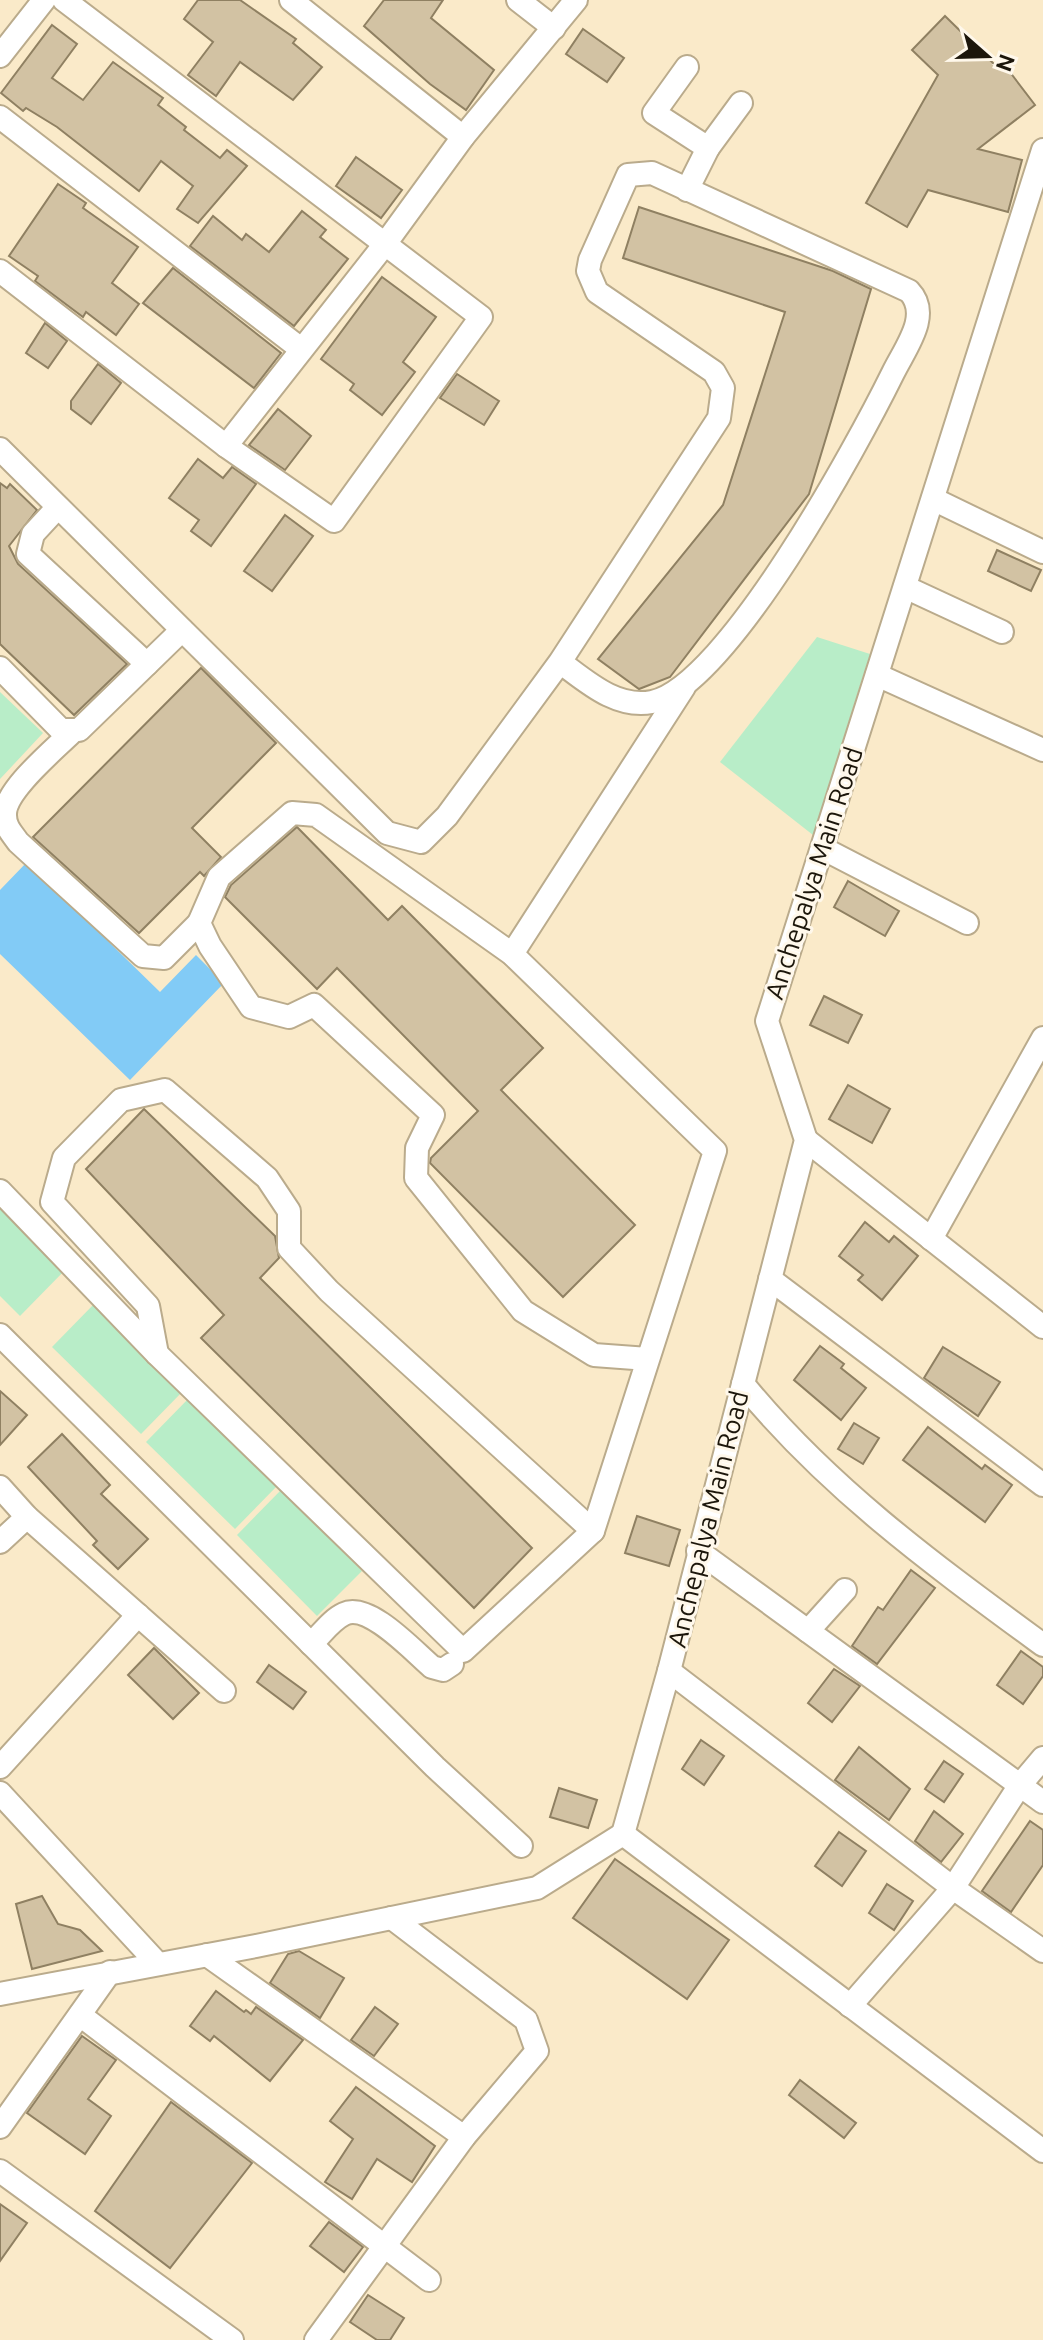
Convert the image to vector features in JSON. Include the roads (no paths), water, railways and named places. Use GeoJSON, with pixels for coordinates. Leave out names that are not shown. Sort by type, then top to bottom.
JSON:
{"type":"FeatureCollection","features":[{"type":"Feature","properties":{"kind":"street"},"geometry":{"type":"LineString","coordinates":[[0,56],[44,0]]}},
{"type":"Feature","properties":{"kind":"street"},"geometry":{"type":"LineString","coordinates":[[0,271],[226,446],[334,521],[481,317],[64,0]]}},
{"type":"Feature","properties":{"kind":"street"},"geometry":{"type":"LineString","coordinates":[[291,0],[463,137]]}},
{"type":"Feature","properties":{"kind":"street"},"geometry":{"type":"LineString","coordinates":[[518,0],[554,28]]}},
{"type":"Feature","properties":{"kind":"street"},"geometry":{"type":"LineString","coordinates":[[226,446],[385,244],[463,137],[576,0]]}},
{"type":"Feature","properties":{"kind":"street"},"geometry":{"type":"LineString","coordinates":[[687,67],[654,113],[708,148]]}},
{"type":"Feature","properties":{"kind":"street"},"geometry":{"type":"LineString","coordinates":[[687,190],[708,148],[741,103]]}},
{"type":"Feature","properties":{"kind":"street"},"geometry":{"type":"LineString","coordinates":[[0,117],[301,349]]}},
{"type":"Feature","properties":{"kind":"street","name":"Anchepalya Main Road"},"geometry":{"type":"LineString","coordinates":[[623,1834],[669,1671],[806,1140],[767,1021],[933,499],[1038,184],[1043,150]]}},
{"type":"Feature","properties":{"kind":"street"},"geometry":{"type":"LineString","coordinates":[[0,449],[387,833],[421,842],[447,816],[560,662],[719,418],[723,388],[714,372],[597,292],[588,271],[628,175],[652,173],[909,291],[918,300],[919,319],[872,415],[775,581],[684,687],[512,954]]}},
{"type":"Feature","properties":{"kind":"street"},"geometry":{"type":"LineString","coordinates":[[933,499],[1043,552]]}},
{"type":"Feature","properties":{"kind":"street"},"geometry":{"type":"LineString","coordinates":[[58,507],[33,534],[28,554],[147,664]]}},
{"type":"Feature","properties":{"kind":"street"},"geometry":{"type":"LineString","coordinates":[[905,587],[1002,632]]}},
{"type":"Feature","properties":{"kind":"street"},"geometry":{"type":"LineString","coordinates":[[0,1191],[157,1354],[463,1651],[593,1531],[715,1151],[512,954],[316,815],[292,813],[219,877],[199,923],[164,958],[143,956],[18,842],[6,827],[4,812],[10,796],[71,733],[79,730],[182,630]]}},
{"type":"Feature","properties":{"kind":"street"},"geometry":{"type":"LineString","coordinates":[[560,662],[608,697],[650,702],[684,687]]}},
{"type":"Feature","properties":{"kind":"street"},"geometry":{"type":"LineString","coordinates":[[0,668],[61,730],[71,733]]}},
{"type":"Feature","properties":{"kind":"street"},"geometry":{"type":"LineString","coordinates":[[877,675],[1043,750]]}},
{"type":"Feature","properties":{"kind":"street"},"geometry":{"type":"LineString","coordinates":[[822,848],[967,923]]}},
{"type":"Feature","properties":{"kind":"street"},"geometry":{"type":"LineString","coordinates":[[199,923],[210,946],[251,1007],[289,1017],[314,1005],[433,1115],[417,1148],[416,1178],[523,1311],[594,1355],[648,1359]]}},
{"type":"Feature","properties":{"kind":"street"},"geometry":{"type":"LineString","coordinates":[[931,1239],[1043,1038]]}},
{"type":"Feature","properties":{"kind":"street"},"geometry":{"type":"LineString","coordinates":[[157,1354],[148,1306],[52,1202],[64,1158],[121,1100],[165,1090],[267,1178],[289,1211],[289,1248],[329,1291],[593,1531]]}},
{"type":"Feature","properties":{"kind":"street"},"geometry":{"type":"LineString","coordinates":[[806,1140],[1043,1327]]}},
{"type":"Feature","properties":{"kind":"street"},"geometry":{"type":"LineString","coordinates":[[770,1279],[1043,1485]]}},
{"type":"Feature","properties":{"kind":"street"},"geometry":{"type":"LineString","coordinates":[[0,1335],[435,1767],[521,1846]]}},
{"type":"Feature","properties":{"kind":"street"},"geometry":{"type":"LineString","coordinates":[[743,1384],[781,1430],[895,1536],[1043,1645]]}},
{"type":"Feature","properties":{"kind":"street"},"geometry":{"type":"LineString","coordinates":[[0,1487],[27,1517],[224,1691]]}},
{"type":"Feature","properties":{"kind":"street"},"geometry":{"type":"LineString","coordinates":[[0,1542],[27,1517]]}},
{"type":"Feature","properties":{"kind":"street"},"geometry":{"type":"LineString","coordinates":[[698,1551],[1043,1802]]}},
{"type":"Feature","properties":{"kind":"street"},"geometry":{"type":"LineString","coordinates":[[808,1631],[845,1590]]}},
{"type":"Feature","properties":{"kind":"street"},"geometry":{"type":"LineString","coordinates":[[311,1644],[338,1617],[358,1611],[371,1616],[432,1667],[443,1670],[452,1664]]}},
{"type":"Feature","properties":{"kind":"street"},"geometry":{"type":"LineString","coordinates":[[0,1767],[138,1615]]}},
{"type":"Feature","properties":{"kind":"street"},"geometry":{"type":"LineString","coordinates":[[669,1671],[953,1888],[1043,1951]]}},
{"type":"Feature","properties":{"kind":"street"},"geometry":{"type":"LineString","coordinates":[[850,2006],[953,1888],[1020,1785],[1043,1758]]}},
{"type":"Feature","properties":{"kind":"street"},"geometry":{"type":"LineString","coordinates":[[0,1793],[158,1964]]}},
{"type":"Feature","properties":{"kind":"street"},"geometry":{"type":"LineString","coordinates":[[0,1994],[537,1888],[623,1834],[1043,2151]]}},
{"type":"Feature","properties":{"kind":"street"},"geometry":{"type":"LineString","coordinates":[[316,2340],[464,2137],[537,2051],[526,2020],[392,1918]]}},
{"type":"Feature","properties":{"kind":"street"},"geometry":{"type":"LineString","coordinates":[[207,1955],[464,2137]]}},
{"type":"Feature","properties":{"kind":"street"},"geometry":{"type":"LineString","coordinates":[[0,2127],[110,1972]]}},
{"type":"Feature","properties":{"kind":"street"},"geometry":{"type":"LineString","coordinates":[[80,2015],[429,2280]]}},
{"type":"Feature","properties":{"kind":"street"},"geometry":{"type":"LineString","coordinates":[[0,2171],[232,2340]]}},
{"type":"Feature","properties":{"kind":"water"},"geometry":{"type":"Polygon","coordinates":[[[27,862],[160,992],[196,955],[224,983],[130,1080],[0,954],[0,890],[27,862]]]}}]}
